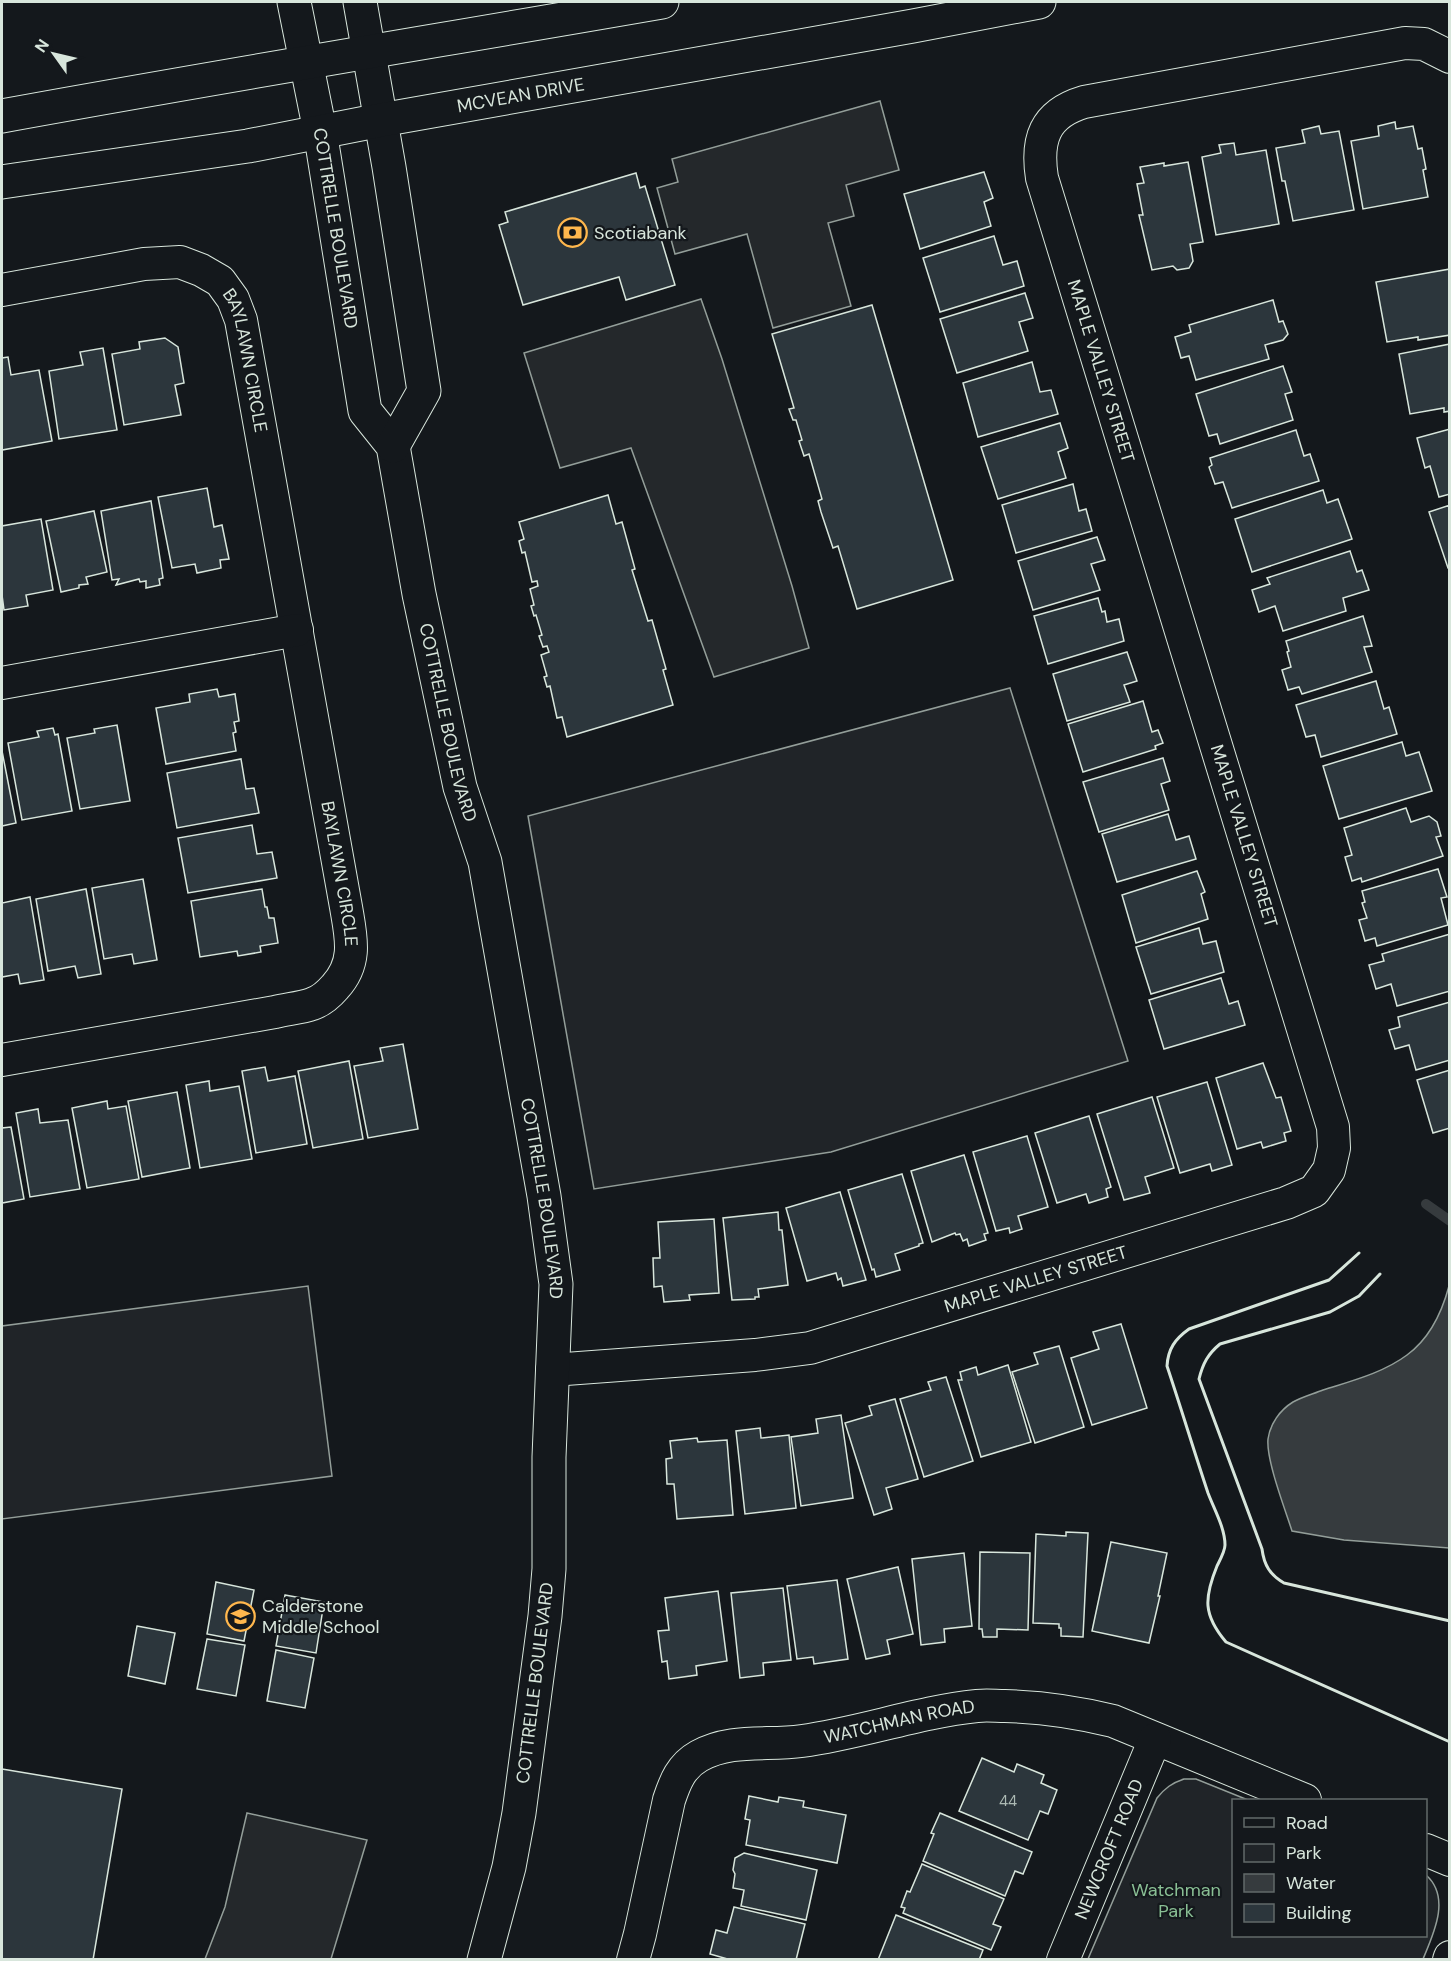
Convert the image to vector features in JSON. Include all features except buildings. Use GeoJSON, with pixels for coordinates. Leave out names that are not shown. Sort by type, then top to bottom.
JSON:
{"type":"FeatureCollection","features":[{"type":"Feature","properties":{"kind":"main road","name":"COTTRELLE BOULEVARD"},"geometry":{"type":"LineString","coordinates":[[294,2],[320,131],[365,411],[393,446],[419,594],[460,787],[485,862],[542,1185],[556,1284],[549,1457],[549,1569],[539,1673],[519,1813],[508,1867],[484,1959]]}},
{"type":"Feature","properties":{"kind":"main road"},"geometry":{"type":"LineString","coordinates":[[360,2],[424,391],[393,446]]}},
{"type":"Feature","properties":{"kind":"main road"},"geometry":{"type":"LineString","coordinates":[[2,116],[662,2]]}},
{"type":"Feature","properties":{"kind":"main road","name":"MCVEAN DRIVE"},"geometry":{"type":"LineString","coordinates":[[2,182],[248,146],[320,131],[1039,2]]}},
{"type":"Feature","properties":{"kind":"street","name":"MAPLE VALLEY STREET"},"geometry":{"type":"LineString","coordinates":[[552,1370],[755,1356],[810,1348],[1286,1203],[1314,1191],[1329,1170],[1334,1148],[1333,1126],[1042,178],[1039,162],[1040,146],[1045,130],[1057,115],[1068,107],[1084,102],[1405,43],[1424,44],[1449,57]]}},
{"type":"Feature","properties":{"kind":"street","name":"BAYLAWN CIRCLE"},"geometry":{"type":"LineString","coordinates":[[2,290],[161,262],[180,262],[220,281],[232,299],[241,320],[349,925],[351,948],[346,974],[328,994],[314,1003],[275,1012],[2,1060]]}},
{"type":"Feature","properties":{"kind":"street"},"geometry":{"type":"LineString","coordinates":[[2,683],[297,630]]}},
{"type":"Feature","properties":{"kind":"street","name":"WATCHMAN ROAD"},"geometry":{"type":"LineString","coordinates":[[633,1959],[669,1800],[675,1783],[684,1768],[697,1757],[717,1748],[740,1744],[799,1742],[858,1732],[935,1713],[978,1706],[1041,1707],[1113,1721],[1303,1799]]}},
{"type":"Feature","properties":{"kind":"street","name":"NEWCROFT ROAD"},"geometry":{"type":"LineString","coordinates":[[1063,1959],[1155,1739]]}},
{"type":"Feature","properties":{"kind":"street"},"geometry":{"type":"LineString","coordinates":[[1427,1851],[1449,1860]]}},
{"type":"Feature","properties":{"kind":"green space"},"geometry":{"type":"Polygon","coordinates":[[[1010,688],[1128,1061],[831,1152],[594,1189],[528,816],[1010,688]]]}},
{"type":"Feature","properties":{"kind":"green space"},"geometry":{"type":"Polygon","coordinates":[[[308,1286],[332,1476],[2,1519],[2,1326],[308,1286]]]}},
{"type":"Feature","properties":{"kind":"green space","name":"Watchman Park"},"geometry":{"type":"Polygon","coordinates":[[[1196,1779],[1246,1799],[1232,1799],[1232,1937],[1427,1937],[1427,1876],[1434,1884],[1439,1904],[1432,1938],[1423,1959],[1088,1959],[1157,1798],[1176,1782],[1196,1779]]]}},
{"type":"Feature","properties":{"kind":"shaded area"},"geometry":{"type":"Polygon","coordinates":[[[880,101],[899,170],[846,185],[854,216],[828,223],[851,306],[773,328],[747,234],[675,254],[657,188],[678,182],[672,159],[880,101]]]}},
{"type":"Feature","properties":{"kind":"shaded area"},"geometry":{"type":"Polygon","coordinates":[[[701,299],[722,359],[809,648],[714,677],[631,448],[560,468],[524,353],[701,299]]]}},
{"type":"Feature","properties":{"kind":"shaded area"},"geometry":{"type":"Polygon","coordinates":[[[247,1813],[367,1840],[331,1959],[205,1959],[225,1907],[247,1813]]]}},
{"type":"Feature","properties":{"kind":"water"},"geometry":{"type":"Polygon","coordinates":[[[1449,1286],[1449,1548],[1344,1540],[1292,1531],[1268,1448],[1269,1433],[1276,1418],[1296,1400],[1377,1372],[1415,1349],[1434,1324],[1449,1286]]]}},
{"type":"Feature","properties":{"kind":"waterway"},"geometry":{"type":"LineString","coordinates":[[1426,1204],[1450,1221]]}},
{"type":"Feature","properties":{"kind":"wall"},"geometry":{"type":"LineString","coordinates":[[1359,1253],[1329,1280],[1189,1329],[1171,1349],[1167,1366],[1225,1539],[1224,1550],[1210,1588],[1208,1606],[1213,1623],[1226,1642],[1450,1742]]}},
{"type":"Feature","properties":{"kind":"wall"},"geometry":{"type":"LineString","coordinates":[[1380,1274],[1359,1296],[1330,1312],[1220,1344],[1206,1359],[1199,1379],[1262,1549],[1264,1560],[1275,1577],[1284,1583],[1450,1621]]}},
{"type":"Feature","properties":{"kind":"place","name":"Scotiabank"},"geometry":{"type":"Point","coordinates":[573,233]}},
{"type":"Feature","properties":{"kind":"place","name":"Calderstone Middle School"},"geometry":{"type":"Point","coordinates":[241,1616]}}]}
